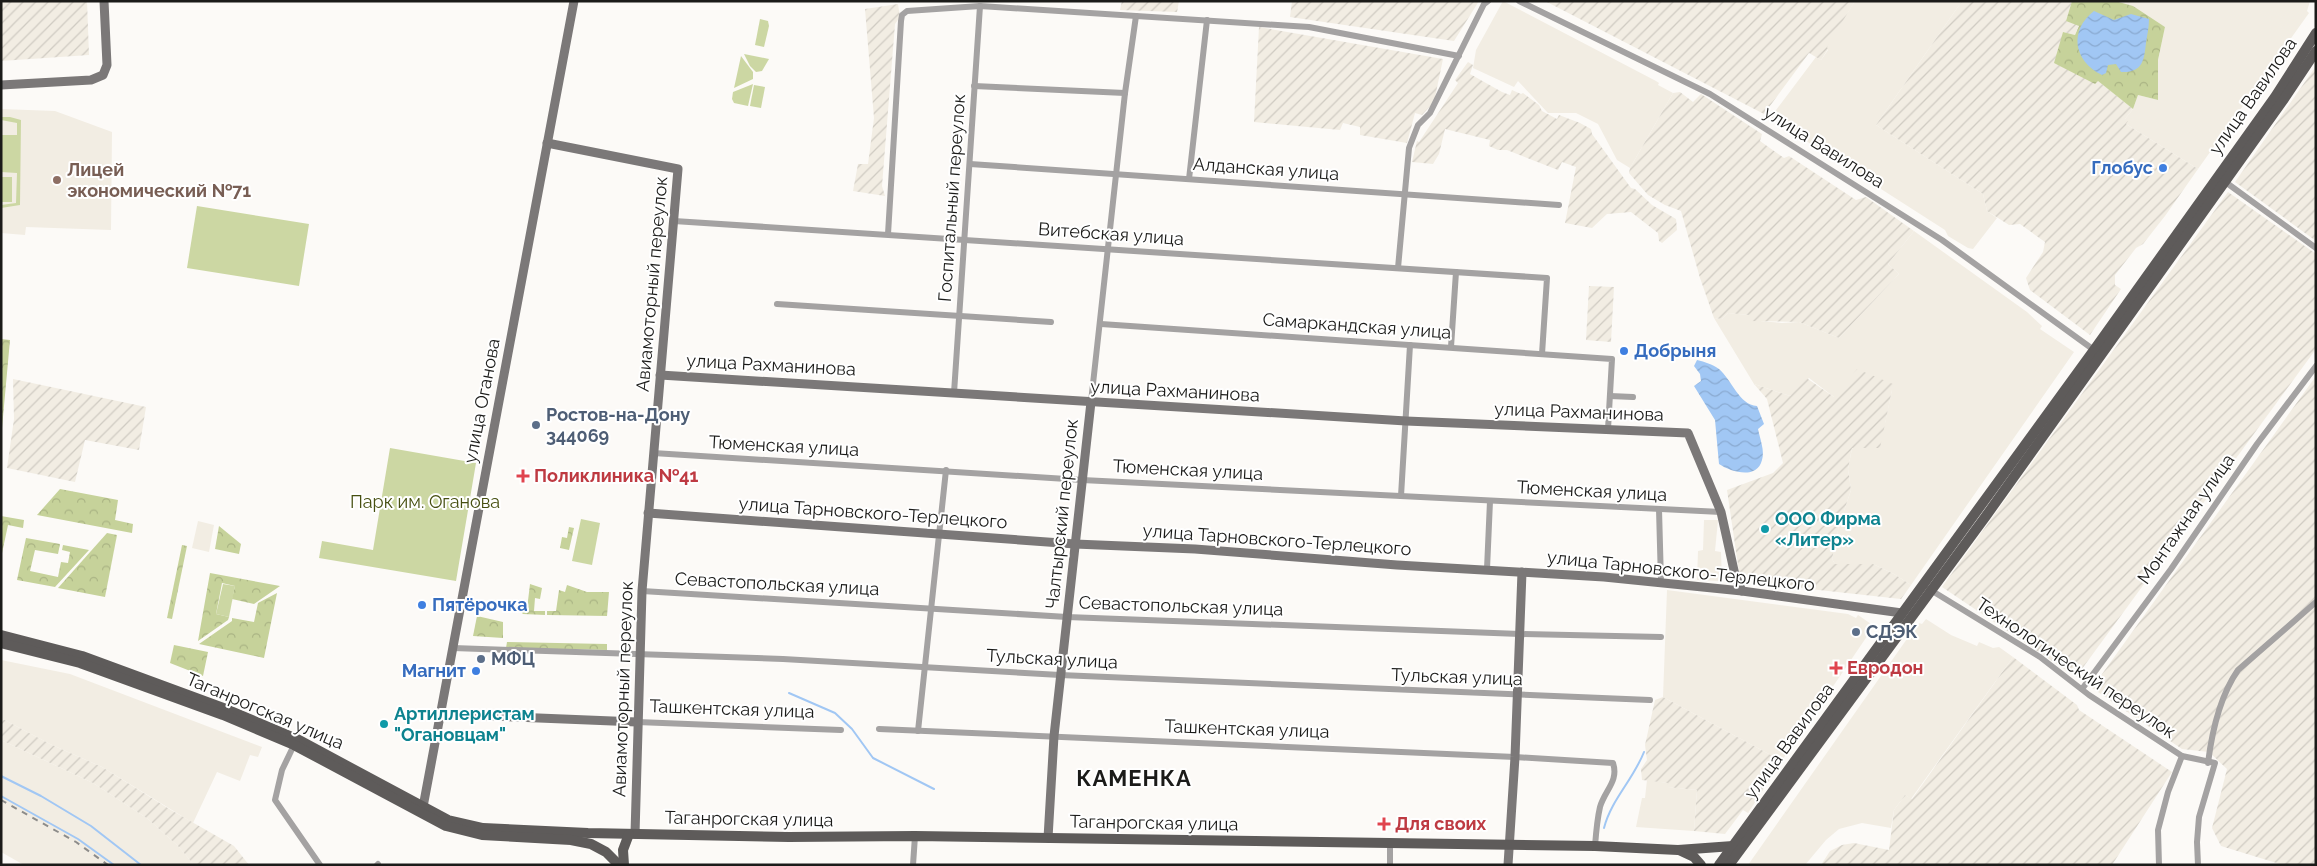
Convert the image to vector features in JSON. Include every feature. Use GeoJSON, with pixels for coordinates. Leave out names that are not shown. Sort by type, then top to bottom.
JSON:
{"type":"FeatureCollection","features":[{"type":"Feature","properties":{"kind":"main road","name":"улица Вавилова"},"geometry":{"type":"LineString","coordinates":[[1719,865],[2090,371],[2276,96],[2316,33]]}},
{"type":"Feature","properties":{"kind":"main road","name":"улица Вавилова"},"geometry":{"type":"LineString","coordinates":[[1927,588],[2094,350],[2220,179],[2284,99],[2316,51]]}},
{"type":"Feature","properties":{"kind":"main road","name":"улица Вавилова"},"geometry":{"type":"LineString","coordinates":[[1729,865],[1906,615]]}},
{"type":"Feature","properties":{"kind":"main road","name":"Таганрогская улица"},"geometry":{"type":"LineString","coordinates":[[1,635],[82,656],[226,709],[296,742],[446,826],[482,835],[571,840],[591,844],[606,852],[619,865]]}},
{"type":"Feature","properties":{"kind":"main road","name":"Таганрогская улица"},"geometry":{"type":"LineString","coordinates":[[1,643],[89,666],[296,742]]}},
{"type":"Feature","properties":{"kind":"main road","name":"Таганрогская улица"},"geometry":{"type":"LineString","coordinates":[[422,811],[448,820],[483,828],[632,834],[789,837],[915,836],[1596,846],[1678,850],[1733,846]]}},
{"type":"Feature","properties":{"kind":"main road"},"geometry":{"type":"LineString","coordinates":[[624,865],[623,850],[632,834]]}},
{"type":"Feature","properties":{"kind":"main road","name":"Таганрогская улица"},"geometry":{"type":"LineString","coordinates":[[1678,850],[1694,857],[1701,865]]}},
{"type":"Feature","properties":{"kind":"street","name":"улица Оганова"},"geometry":{"type":"LineString","coordinates":[[422,811],[574,1]]}},
{"type":"Feature","properties":{"kind":"street"},"geometry":{"type":"LineString","coordinates":[[1398,268],[1409,148],[1418,125],[1430,113],[1484,4],[1488,1]]}},
{"type":"Feature","properties":{"kind":"street","name":"улица Вавилова"},"geometry":{"type":"LineString","coordinates":[[1519,1],[1710,94],[1942,240],[2094,350]]}},
{"type":"Feature","properties":{"kind":"street"},"geometry":{"type":"LineString","coordinates":[[1,85],[91,80],[103,75],[107,65],[106,2]]}},
{"type":"Feature","properties":{"kind":"street"},"geometry":{"type":"LineString","coordinates":[[888,234],[901,21],[902,15],[907,11],[980,6],[1136,16],[1148,15],[1309,27],[1459,56]]}},
{"type":"Feature","properties":{"kind":"street","name":"Госпитальный переулок"},"geometry":{"type":"LineString","coordinates":[[954,393],[980,6]]}},
{"type":"Feature","properties":{"kind":"street","name":"Чалтырский переулок"},"geometry":{"type":"LineString","coordinates":[[1048,838],[1054,736],[1060,676],[1101,324],[1107,250],[1125,93],[1136,16]]}},
{"type":"Feature","properties":{"kind":"street"},"geometry":{"type":"LineString","coordinates":[[1189,179],[1207,20]]}},
{"type":"Feature","properties":{"kind":"street"},"geometry":{"type":"LineString","coordinates":[[974,86],[1125,93]]}},
{"type":"Feature","properties":{"kind":"street","name":"Авиамоторный переулок"},"geometry":{"type":"LineString","coordinates":[[547,143],[678,169],[642,591],[632,834]]}},
{"type":"Feature","properties":{"kind":"street","name":"Алданская улица"},"geometry":{"type":"LineString","coordinates":[[970,164],[1559,205]]}},
{"type":"Feature","properties":{"kind":"street"},"geometry":{"type":"LineString","coordinates":[[2220,179],[2316,248]]}},
{"type":"Feature","properties":{"kind":"street","name":"Витебская улица"},"geometry":{"type":"LineString","coordinates":[[674,220],[1547,278],[1542,354]]}},
{"type":"Feature","properties":{"kind":"street"},"geometry":{"type":"LineString","coordinates":[[1451,347],[1456,272]]}},
{"type":"Feature","properties":{"kind":"street"},"geometry":{"type":"LineString","coordinates":[[777,304],[1050,322]]}},
{"type":"Feature","properties":{"kind":"street","name":"Самаркандская улица"},"geometry":{"type":"LineString","coordinates":[[1101,324],[1612,359],[1610,396]]}},
{"type":"Feature","properties":{"kind":"street"},"geometry":{"type":"LineString","coordinates":[[1401,496],[1410,345]]}},
{"type":"Feature","properties":{"kind":"street","name":"Монтажная улица"},"geometry":{"type":"LineString","coordinates":[[2082,689],[2171,569],[2257,444],[2316,366]]}},
{"type":"Feature","properties":{"kind":"street","name":"улица Рахманинова"},"geometry":{"type":"LineString","coordinates":[[660,375],[1406,421],[1688,433],[1721,512]]}},
{"type":"Feature","properties":{"kind":"street"},"geometry":{"type":"LineString","coordinates":[[1608,429],[1610,396],[1633,397]]}},
{"type":"Feature","properties":{"kind":"street","name":"Тюменская улица"},"geometry":{"type":"LineString","coordinates":[[654,453],[1082,480],[1721,512]]}},
{"type":"Feature","properties":{"kind":"street"},"geometry":{"type":"LineString","coordinates":[[918,731],[946,470]]}},
{"type":"Feature","properties":{"kind":"street"},"geometry":{"type":"LineString","coordinates":[[1487,569],[1490,501]]}},
{"type":"Feature","properties":{"kind":"street"},"geometry":{"type":"LineString","coordinates":[[1659,509],[1661,582]]}},
{"type":"Feature","properties":{"kind":"street"},"geometry":{"type":"LineString","coordinates":[[1721,512],[1735,575],[1742,591]]}},
{"type":"Feature","properties":{"kind":"street","name":"улица Тарновского-Терлецкого"},"geometry":{"type":"LineString","coordinates":[[648,513],[1075,544],[1195,549],[1661,582],[1742,591],[1906,615]]}},
{"type":"Feature","properties":{"kind":"street"},"geometry":{"type":"LineString","coordinates":[[1508,865],[1515,757],[1522,572]]}},
{"type":"Feature","properties":{"kind":"street","name":"Технологический переулок"},"geometry":{"type":"LineString","coordinates":[[1927,588],[2040,657],[2082,689],[2182,756],[2215,763],[2199,817],[2198,865]]}},
{"type":"Feature","properties":{"kind":"street","name":"Севастопольская улица"},"geometry":{"type":"LineString","coordinates":[[642,591],[1067,616],[1520,634],[1661,637]]}},
{"type":"Feature","properties":{"kind":"street"},"geometry":{"type":"LineString","coordinates":[[2208,763],[2215,728],[2228,684],[2238,670],[2316,602]]}},
{"type":"Feature","properties":{"kind":"street","name":"Тульская улица"},"geometry":{"type":"LineString","coordinates":[[453,648],[639,653],[925,667],[1060,676],[1650,700]]}},
{"type":"Feature","properties":{"kind":"street","name":"Ташкентская улица"},"geometry":{"type":"LineString","coordinates":[[441,714],[841,730]]}},
{"type":"Feature","properties":{"kind":"street","name":"Ташкентская улица"},"geometry":{"type":"LineString","coordinates":[[879,730],[1054,736],[1612,763],[1616,771],[1614,782],[1601,805],[1596,825],[1596,846]]}},
{"type":"Feature","properties":{"kind":"street"},"geometry":{"type":"LineString","coordinates":[[296,742],[282,770],[275,800],[320,865]]}},
{"type":"Feature","properties":{"kind":"street"},"geometry":{"type":"LineString","coordinates":[[2159,865],[2158,830],[2168,792],[2182,756]]}},
{"type":"Feature","properties":{"kind":"street"},"geometry":{"type":"LineString","coordinates":[[913,865],[915,836]]}},
{"type":"Feature","properties":{"kind":"street"},"geometry":{"type":"LineString","coordinates":[[1390,844],[1390,865]]}},
{"type":"Feature","properties":{"kind":"shaded area"},"geometry":{"type":"Polygon","coordinates":[[[1,1],[87,1],[89,55],[1,61],[1,1]]]}},
{"type":"Feature","properties":{"kind":"shaded area"},"geometry":{"type":"Polygon","coordinates":[[[1122,1],[1179,1],[1177,12],[1120,10],[1122,1]]]}},
{"type":"Feature","properties":{"kind":"shaded area"},"geometry":{"type":"Polygon","coordinates":[[[1292,1],[1479,1],[1454,41],[1290,17],[1292,1]]]}},
{"type":"Feature","properties":{"kind":"shaded area"},"geometry":{"type":"Polygon","coordinates":[[[1503,1],[1656,81],[1659,83],[1658,85],[1673,93],[1630,168],[1617,160],[1598,124],[1576,113],[1548,113],[1518,81],[1514,87],[1473,68],[1476,50],[1503,1]]]}},
{"type":"Feature","properties":{"kind":"shaded area"},"geometry":{"type":"Polygon","coordinates":[[[1545,1],[1855,1],[1821,60],[1809,53],[1764,114],[1545,1]]]}},
{"type":"Feature","properties":{"kind":"shaded area"},"geometry":{"type":"Polygon","coordinates":[[[1855,1],[1962,1],[1876,125],[1983,194],[1987,211],[1997,218],[1973,249],[1948,236],[1945,230],[1770,118],[1816,57],[1821,60],[1828,50],[1826,47],[1855,1]]]}},
{"type":"Feature","properties":{"kind":"shaded area"},"geometry":{"type":"Polygon","coordinates":[[[1962,1],[2072,1],[2066,21],[2079,25],[2075,35],[2063,32],[2095,84],[2097,80],[2133,109],[2125,119],[2128,121],[2126,124],[2198,169],[2165,216],[2115,275],[2115,285],[2121,289],[2090,335],[2030,290],[2026,278],[2043,252],[2045,242],[2020,224],[2009,225],[1987,211],[1983,194],[1876,125],[1962,1]]]}},
{"type":"Feature","properties":{"kind":"shaded area"},"geometry":{"type":"Polygon","coordinates":[[[2115,1],[2310,1],[2307,11],[2309,13],[2198,169],[2126,124],[2125,119],[2133,109],[2138,95],[2158,100],[2158,60],[2165,27],[2115,1]]]}},
{"type":"Feature","properties":{"kind":"shaded area"},"geometry":{"type":"Polygon","coordinates":[[[898,4],[900,17],[895,24],[882,186],[885,196],[853,191],[858,164],[868,164],[874,118],[865,9],[898,4]]]}},
{"type":"Feature","properties":{"kind":"shaded area"},"geometry":{"type":"Polygon","coordinates":[[[1259,27],[1443,59],[1434,102],[1422,115],[1415,113],[1407,143],[1360,135],[1360,127],[1343,123],[1340,130],[1254,122],[1259,27]]]}},
{"type":"Feature","properties":{"kind":"shaded area"},"geometry":{"type":"Polygon","coordinates":[[[1468,62],[1473,65],[1470,74],[1502,92],[1510,95],[1512,90],[1523,93],[1539,105],[1542,111],[1557,119],[1559,115],[1591,129],[1592,134],[1631,188],[1635,189],[1652,205],[1676,219],[1677,230],[1662,243],[1659,241],[1658,233],[1631,212],[1607,214],[1592,228],[1565,223],[1576,167],[1562,162],[1558,170],[1507,150],[1498,150],[1489,146],[1490,140],[1445,129],[1439,154],[1433,164],[1412,162],[1417,141],[1419,142],[1458,83],[1455,80],[1468,62]]]}},
{"type":"Feature","properties":{"kind":"shaded area"},"geometry":{"type":"Polygon","coordinates":[[[2316,66],[2316,241],[2235,182],[2316,66]]]}},
{"type":"Feature","properties":{"kind":"shaded area"},"geometry":{"type":"Polygon","coordinates":[[[1680,92],[1693,102],[1701,94],[1762,134],[1760,141],[1784,158],[1789,156],[1856,200],[1866,197],[1914,231],[1888,264],[1899,274],[1839,338],[1799,322],[1749,321],[1749,315],[1728,313],[1722,319],[1714,318],[1700,278],[1681,211],[1665,205],[1648,195],[1629,173],[1630,168],[1673,93],[1680,92]]]}},
{"type":"Feature","properties":{"kind":"shaded area","name":"Лицей экономический №71"},"geometry":{"type":"Polygon","coordinates":[[[1,109],[55,111],[112,132],[111,230],[26,227],[25,235],[1,233],[1,109]]]}},
{"type":"Feature","properties":{"kind":"shaded area"},"geometry":{"type":"Polygon","coordinates":[[[2228,192],[2316,254],[2316,349],[2076,677],[1942,587],[2228,192]]]}},
{"type":"Feature","properties":{"kind":"shaded area"},"geometry":{"type":"Polygon","coordinates":[[[1914,231],[2027,312],[2042,326],[2040,329],[2074,352],[1911,585],[1873,564],[1835,564],[1832,559],[1839,526],[1851,490],[1848,469],[1852,448],[1885,423],[1892,390],[1834,397],[1809,378],[1790,396],[1754,384],[1714,318],[1722,319],[1728,313],[1749,315],[1749,320],[1782,323],[1799,322],[1839,338],[1899,274],[1888,264],[1914,231]]]}},
{"type":"Feature","properties":{"kind":"shaded area"},"geometry":{"type":"Polygon","coordinates":[[[1589,286],[1614,287],[1611,342],[1586,340],[1589,286]]]}},
{"type":"Feature","properties":{"kind":"shaded area"},"geometry":{"type":"Polygon","coordinates":[[[1857,369],[1893,384],[1880,448],[1852,448],[1848,469],[1851,490],[1839,526],[1832,559],[1835,564],[1873,564],[1911,585],[1901,599],[1747,582],[1739,572],[1727,490],[1773,473],[1783,463],[1767,399],[1754,384],[1790,396],[1805,377],[1834,397],[1857,369]]]}},
{"type":"Feature","properties":{"kind":"shaded area"},"geometry":{"type":"Polygon","coordinates":[[[2316,376],[2316,865],[2283,865],[2221,846],[2212,828],[2227,769],[2209,752],[2182,749],[2092,688],[2316,376]]]}},
{"type":"Feature","properties":{"kind":"shaded area"},"geometry":{"type":"Polygon","coordinates":[[[13,379],[146,407],[139,450],[85,440],[75,482],[7,468],[14,419],[13,379]]]}},
{"type":"Feature","properties":{"kind":"shaded area"},"geometry":{"type":"Polygon","coordinates":[[[1704,520],[1718,520],[1715,551],[1721,552],[1722,581],[1697,580],[1698,551],[1703,550],[1704,520]]]}},
{"type":"Feature","properties":{"kind":"shaded area"},"geometry":{"type":"Polygon","coordinates":[[[198,521],[214,525],[209,552],[192,548],[198,521]]]}},
{"type":"Feature","properties":{"kind":"shaded area"},"geometry":{"type":"Polygon","coordinates":[[[1667,590],[1848,614],[1856,618],[1858,615],[1874,626],[1817,710],[1809,707],[1795,734],[1797,735],[1782,761],[1663,697],[1667,590]]]}},
{"type":"Feature","properties":{"kind":"shaded area"},"geometry":{"type":"Polygon","coordinates":[[[1926,619],[1951,635],[1977,646],[1979,642],[1993,648],[1999,647],[2013,657],[1911,799],[1905,795],[1894,810],[1891,828],[1862,823],[1839,829],[1826,840],[1805,865],[1748,865],[1909,636],[1919,623],[1922,624],[1926,619]]]}},
{"type":"Feature","properties":{"kind":"shaded area"},"geometry":{"type":"Polygon","coordinates":[[[2013,657],[2077,705],[2079,710],[2172,772],[2112,865],[1821,865],[1830,851],[1842,845],[1854,843],[1889,850],[1894,810],[1905,795],[1912,799],[2013,657]]]}},
{"type":"Feature","properties":{"kind":"shaded area"},"geometry":{"type":"Polygon","coordinates":[[[1,660],[70,674],[262,747],[258,757],[250,755],[240,781],[217,772],[193,823],[102,767],[50,744],[1,718],[1,660]]]}},
{"type":"Feature","properties":{"kind":"shaded area"},"geometry":{"type":"Polygon","coordinates":[[[1663,697],[1782,761],[1748,813],[1743,810],[1725,834],[1694,831],[1697,790],[1667,787],[1668,783],[1642,780],[1641,769],[1647,760],[1645,745],[1655,700],[1663,697]]]}},
{"type":"Feature","properties":{"kind":"shaded area"},"geometry":{"type":"Polygon","coordinates":[[[1,718],[50,744],[102,767],[234,846],[249,865],[194,865],[179,847],[148,819],[93,783],[1,740],[1,718]]]}},
{"type":"Feature","properties":{"kind":"shaded area"},"geometry":{"type":"Polygon","coordinates":[[[1,740],[93,783],[148,819],[179,847],[194,865],[24,865],[1,852],[1,740]]]}},
{"type":"Feature","properties":{"kind":"shaded area"},"geometry":{"type":"Polygon","coordinates":[[[1647,780],[1668,783],[1668,787],[1697,790],[1694,831],[1636,827],[1642,798],[1645,798],[1647,780]]]}},
{"type":"Feature","properties":{"kind":"green space"},"geometry":{"type":"Polygon","coordinates":[[[2072,1],[2115,1],[2133,6],[2165,27],[2158,60],[2158,100],[2138,95],[2133,109],[2098,81],[2095,84],[2054,63],[2063,32],[2075,35],[2079,26],[2066,21],[2072,1]]]}},
{"type":"Feature","properties":{"kind":"green space"},"geometry":{"type":"Polygon","coordinates":[[[760,19],[768,21],[769,26],[764,47],[755,45],[760,19]]]}},
{"type":"Feature","properties":{"kind":"green space"},"geometry":{"type":"Polygon","coordinates":[[[744,54],[769,59],[762,71],[756,72],[750,66],[744,54]]]}},
{"type":"Feature","properties":{"kind":"green space"},"geometry":{"type":"Polygon","coordinates":[[[741,56],[753,72],[753,79],[734,88],[741,56]]]}},
{"type":"Feature","properties":{"kind":"green space"},"geometry":{"type":"Polygon","coordinates":[[[753,84],[748,106],[734,103],[732,99],[733,92],[753,84]]]}},
{"type":"Feature","properties":{"kind":"green space"},"geometry":{"type":"Polygon","coordinates":[[[754,85],[765,87],[761,108],[750,106],[754,85]]]}},
{"type":"Feature","properties":{"kind":"green space"},"geometry":{"type":"Polygon","coordinates":[[[1,117],[21,120],[20,205],[1,208],[1,205],[16,203],[17,173],[1,172],[1,135],[17,135],[17,123],[1,120],[1,117]]]}},
{"type":"Feature","properties":{"kind":"green space"},"geometry":{"type":"Polygon","coordinates":[[[1,177],[12,177],[12,202],[1,202],[1,177]]]}},
{"type":"Feature","properties":{"kind":"green space"},"geometry":{"type":"Polygon","coordinates":[[[197,206],[309,224],[299,286],[187,268],[197,206]]]}},
{"type":"Feature","properties":{"kind":"green space"},"geometry":{"type":"Polygon","coordinates":[[[1,339],[10,340],[2,428],[1,428],[1,339]]]}},
{"type":"Feature","properties":{"kind":"green space","name":"Парк им. Оганова"},"geometry":{"type":"Polygon","coordinates":[[[390,448],[476,463],[456,581],[319,558],[322,541],[373,550],[390,448]]]}},
{"type":"Feature","properties":{"kind":"green space"},"geometry":{"type":"Polygon","coordinates":[[[60,489],[118,500],[115,520],[133,524],[132,533],[37,515],[60,489]]]}},
{"type":"Feature","properties":{"kind":"green space"},"geometry":{"type":"Polygon","coordinates":[[[1,516],[24,520],[23,528],[8,525],[1,558],[1,516]]]}},
{"type":"Feature","properties":{"kind":"green space"},"geometry":{"type":"Polygon","coordinates":[[[581,519],[600,523],[592,565],[572,561],[581,519]]]}},
{"type":"Feature","properties":{"kind":"green space"},"geometry":{"type":"Polygon","coordinates":[[[219,526],[241,544],[239,554],[215,549],[219,526]]]}},
{"type":"Feature","properties":{"kind":"green space"},"geometry":{"type":"Polygon","coordinates":[[[569,527],[574,528],[569,550],[560,548],[562,537],[567,538],[569,527]]]}},
{"type":"Feature","properties":{"kind":"green space"},"geometry":{"type":"Polygon","coordinates":[[[107,533],[117,535],[105,597],[58,588],[107,533]]]}},
{"type":"Feature","properties":{"kind":"green space"},"geometry":{"type":"Polygon","coordinates":[[[26,538],[60,544],[58,554],[35,550],[30,571],[58,577],[61,562],[68,563],[70,552],[62,550],[63,545],[89,550],[55,587],[17,580],[26,538]]]}},
{"type":"Feature","properties":{"kind":"green space"},"geometry":{"type":"Polygon","coordinates":[[[182,545],[187,546],[172,619],[167,618],[182,545]]]}},
{"type":"Feature","properties":{"kind":"green space"},"geometry":{"type":"Polygon","coordinates":[[[210,573],[280,586],[254,604],[232,599],[235,586],[222,583],[216,614],[229,617],[228,620],[198,641],[210,573]]]}},
{"type":"Feature","properties":{"kind":"green space"},"geometry":{"type":"Polygon","coordinates":[[[223,584],[235,586],[229,617],[216,614],[223,584]]]}},
{"type":"Feature","properties":{"kind":"green space"},"geometry":{"type":"Polygon","coordinates":[[[530,584],[542,588],[540,599],[535,598],[534,611],[545,611],[545,615],[523,614],[521,612],[521,608],[527,609],[530,584]]]}},
{"type":"Feature","properties":{"kind":"green space"},"geometry":{"type":"Polygon","coordinates":[[[567,585],[587,592],[609,592],[607,616],[547,615],[547,611],[556,611],[559,590],[565,592],[567,585]]]}},
{"type":"Feature","properties":{"kind":"green space"},"geometry":{"type":"Polygon","coordinates":[[[277,593],[264,658],[199,644],[232,621],[232,618],[254,622],[258,603],[277,593]]]}},
{"type":"Feature","properties":{"kind":"green space"},"geometry":{"type":"Polygon","coordinates":[[[477,616],[503,622],[503,638],[473,636],[477,616]]]}},
{"type":"Feature","properties":{"kind":"green space"},"geometry":{"type":"Polygon","coordinates":[[[507,642],[607,644],[607,650],[506,648],[507,642]]]}},
{"type":"Feature","properties":{"kind":"green space"},"geometry":{"type":"Polygon","coordinates":[[[174,645],[208,652],[203,676],[170,663],[174,645]]]}},
{"type":"Feature","properties":{"kind":"water"},"geometry":{"type":"Polygon","coordinates":[[[2094,11],[2114,20],[2131,14],[2149,19],[2143,60],[2138,68],[2128,72],[2121,72],[2116,64],[2108,65],[2106,73],[2102,75],[2085,62],[2080,54],[2078,36],[2086,19],[2094,11]]]}},
{"type":"Feature","properties":{"kind":"water"},"geometry":{"type":"Polygon","coordinates":[[[1697,360],[1719,369],[1740,397],[1751,405],[1757,406],[1764,424],[1758,429],[1763,456],[1755,470],[1737,472],[1719,464],[1715,420],[1694,386],[1701,381],[1700,374],[1694,366],[1697,360]]]}},
{"type":"Feature","properties":{"kind":"waterway"},"geometry":{"type":"LineString","coordinates":[[789,693],[835,713],[852,729],[873,758],[934,789]]}},
{"type":"Feature","properties":{"kind":"waterway"},"geometry":{"type":"LineString","coordinates":[[1604,828],[1612,808],[1644,752]]}},
{"type":"Feature","properties":{"kind":"waterway"},"geometry":{"type":"LineString","coordinates":[[1,776],[41,796],[91,826],[141,865]]}},
{"type":"Feature","properties":{"kind":"waterway"},"geometry":{"type":"LineString","coordinates":[[1,796],[78,839],[114,865]]}},
{"type":"Feature","properties":{"kind":"railway"},"geometry":{"type":"LineString","coordinates":[[1,800],[76,842],[108,865]]}},
{"type":"Feature","properties":{"kind":"place","name":"Глобус"},"geometry":{"type":"Point","coordinates":[2163,168]}},
{"type":"Feature","properties":{"kind":"place","name":"Лицей экономический №71"},"geometry":{"type":"Point","coordinates":[57,180]}},
{"type":"Feature","properties":{"kind":"place","name":"Добрыня"},"geometry":{"type":"Point","coordinates":[1624,351]}},
{"type":"Feature","properties":{"kind":"place","name":"Ростов-на-Дону 344069"},"geometry":{"type":"Point","coordinates":[536,425]}},
{"type":"Feature","properties":{"kind":"place","name":"Поликлиника №41"},"geometry":{"type":"Point","coordinates":[523,476]}},
{"type":"Feature","properties":{"kind":"place","name":"ООО Фирма «Литер»"},"geometry":{"type":"Point","coordinates":[1765,529]}},
{"type":"Feature","properties":{"kind":"place","name":"Пятёрочка"},"geometry":{"type":"Point","coordinates":[422,605]}},
{"type":"Feature","properties":{"kind":"place","name":"СДЭК"},"geometry":{"type":"Point","coordinates":[1856,632]}},
{"type":"Feature","properties":{"kind":"place","name":"МФЦ"},"geometry":{"type":"Point","coordinates":[481,659]}},
{"type":"Feature","properties":{"kind":"place","name":"Евродон"},"geometry":{"type":"Point","coordinates":[1836,668]}},
{"type":"Feature","properties":{"kind":"place","name":"Магнит"},"geometry":{"type":"Point","coordinates":[476,671]}},
{"type":"Feature","properties":{"kind":"place","name":"Артиллеристам \"Огановцам\""},"geometry":{"type":"Point","coordinates":[384,724]}},
{"type":"Feature","properties":{"kind":"place","name":"Для своих"},"geometry":{"type":"Point","coordinates":[1384,824]}},
{"type":"Feature","properties":{"kind":"district","name":"КАМЕНКА"},"geometry":{"type":"Point","coordinates":[1134,778]}}]}
